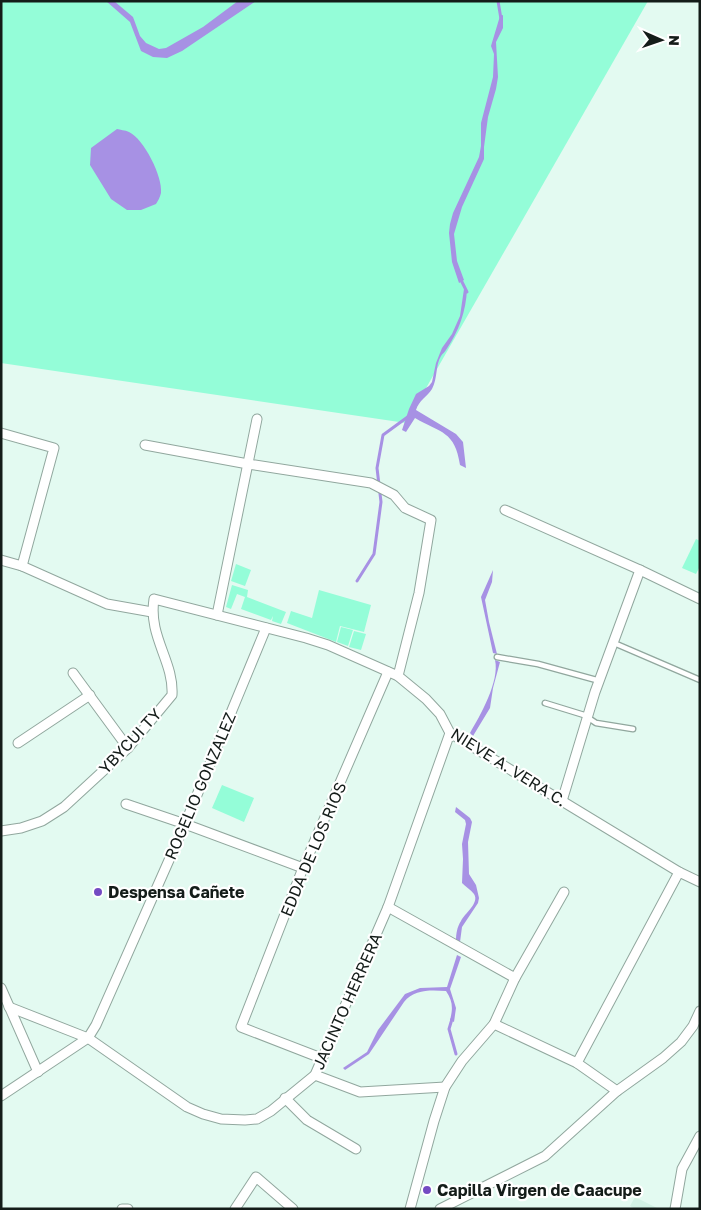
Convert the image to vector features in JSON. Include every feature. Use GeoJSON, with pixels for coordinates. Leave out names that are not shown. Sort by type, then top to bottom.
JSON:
{"type":"FeatureCollection","features":[{"type":"Feature","properties":{"kind":"street"},"geometry":{"type":"LineString","coordinates":[[217,615],[257,419]]}},
{"type":"Feature","properties":{"kind":"street"},"geometry":{"type":"LineString","coordinates":[[1,433],[54,448],[22,566]]}},
{"type":"Feature","properties":{"kind":"street"},"geometry":{"type":"LineString","coordinates":[[145,445],[248,464],[371,483],[394,495],[405,508],[431,520],[419,593],[398,676]]}},
{"type":"Feature","properties":{"kind":"street"},"geometry":{"type":"LineString","coordinates":[[505,510],[700,599]]}},
{"type":"Feature","properties":{"kind":"street"},"geometry":{"type":"LineString","coordinates":[[1,560],[22,566],[107,604],[152,612]]}},
{"type":"Feature","properties":{"kind":"street"},"geometry":{"type":"LineString","coordinates":[[562,801],[600,681],[640,570]]}},
{"type":"Feature","properties":{"kind":"street","name":"NIEVE A. VERA C."},"geometry":{"type":"LineString","coordinates":[[154,599],[328,645],[398,676],[426,699],[440,714],[450,733],[679,872],[700,882]]}},
{"type":"Feature","properties":{"kind":"street","name":"YBYCUI TY"},"geometry":{"type":"LineString","coordinates":[[1,831],[21,828],[42,821],[64,807],[128,748],[172,695],[173,684],[153,625],[154,599]]}},
{"type":"Feature","properties":{"kind":"street","name":"ROGELIO GONZALEZ"},"geometry":{"type":"LineString","coordinates":[[1,1096],[88,1038],[96,1026],[185,824],[266,628]]}},
{"type":"Feature","properties":{"kind":"street","name":"EDDA DE LOS RIOS"},"geometry":{"type":"LineString","coordinates":[[322,1058],[241,1027],[303,868],[388,672]]}},
{"type":"Feature","properties":{"kind":"street"},"geometry":{"type":"LineString","coordinates":[[73,673],[128,748]]}},
{"type":"Feature","properties":{"kind":"street"},"geometry":{"type":"LineString","coordinates":[[18,743],[90,695]]}},
{"type":"Feature","properties":{"kind":"street","name":"JACINTO HERRERA"},"geometry":{"type":"LineString","coordinates":[[9,1007],[88,1038],[187,1107],[203,1114],[221,1119],[245,1120],[257,1119],[271,1111],[315,1075],[388,907],[450,733]]}},
{"type":"Feature","properties":{"kind":"street"},"geometry":{"type":"LineString","coordinates":[[126,804],[303,868]]}},
{"type":"Feature","properties":{"kind":"street"},"geometry":{"type":"LineString","coordinates":[[577,1062],[679,872]]}},
{"type":"Feature","properties":{"kind":"street"},"geometry":{"type":"LineString","coordinates":[[410,1209],[445,1087],[462,1061],[494,1024],[515,978],[564,892]]}},
{"type":"Feature","properties":{"kind":"street"},"geometry":{"type":"LineString","coordinates":[[388,907],[515,978]]}},
{"type":"Feature","properties":{"kind":"street"},"geometry":{"type":"LineString","coordinates":[[1,988],[38,1072]]}},
{"type":"Feature","properties":{"kind":"street"},"geometry":{"type":"LineString","coordinates":[[440,1209],[545,1156],[617,1091],[664,1058],[680,1042],[700,1012]]}},
{"type":"Feature","properties":{"kind":"street"},"geometry":{"type":"LineString","coordinates":[[494,1024],[577,1062],[617,1091]]}},
{"type":"Feature","properties":{"kind":"street"},"geometry":{"type":"LineString","coordinates":[[315,1075],[360,1092],[445,1087]]}},
{"type":"Feature","properties":{"kind":"street"},"geometry":{"type":"LineString","coordinates":[[285,1098],[307,1120],[356,1149]]}},
{"type":"Feature","properties":{"kind":"street"},"geometry":{"type":"LineString","coordinates":[[675,1209],[682,1169],[700,1136]]}},
{"type":"Feature","properties":{"kind":"street"},"geometry":{"type":"LineString","coordinates":[[236,1209],[256,1177],[293,1209]]}},
{"type":"Feature","properties":{"kind":"street"},"geometry":{"type":"LineString","coordinates":[[122,1209],[128,1209]]}},
{"type":"Feature","properties":{"kind":"lane"},"geometry":{"type":"LineString","coordinates":[[614,643],[700,680]]}},
{"type":"Feature","properties":{"kind":"lane"},"geometry":{"type":"LineString","coordinates":[[496,657],[538,664],[600,681]]}},
{"type":"Feature","properties":{"kind":"lane"},"geometry":{"type":"LineString","coordinates":[[545,703],[588,717],[596,723],[633,729]]}},
{"type":"Feature","properties":{"kind":"shaded area"},"geometry":{"type":"Polygon","coordinates":[[[106,1],[114,1],[133,17],[140,36],[146,43],[159,49],[166,48],[203,27],[238,1],[256,1],[182,51],[167,58],[153,57],[141,51],[130,22],[106,1]]]}},
{"type":"Feature","properties":{"kind":"shaded area"},"geometry":{"type":"Polygon","coordinates":[[[503,15],[503,28],[496,42],[498,77],[488,117],[484,159],[462,207],[454,234],[457,261],[464,280],[459,283],[452,262],[450,224],[453,213],[479,157],[481,123],[493,77],[494,54],[491,46],[500,16],[503,15]]]}},
{"type":"Feature","properties":{"kind":"shaded area"},"geometry":{"type":"Polygon","coordinates":[[[117,129],[127,131],[135,136],[151,159],[161,186],[161,193],[156,204],[141,210],[127,210],[111,199],[90,165],[91,148],[117,129]]]}},
{"type":"Feature","properties":{"kind":"shaded area"},"geometry":{"type":"Polygon","coordinates":[[[464,289],[467,289],[466,297],[458,328],[451,343],[439,360],[432,389],[416,410],[456,434],[463,442],[466,468],[460,465],[455,445],[439,430],[415,418],[406,432],[402,430],[416,394],[432,382],[436,363],[442,348],[452,334],[460,316],[464,289]]]}},
{"type":"Feature","properties":{"kind":"shaded area"},"geometry":{"type":"Polygon","coordinates":[[[493,570],[492,582],[485,600],[497,654],[493,653],[481,597],[493,570]]]}},
{"type":"Feature","properties":{"kind":"shaded area"},"geometry":{"type":"Polygon","coordinates":[[[495,660],[500,662],[490,708],[473,736],[470,733],[484,708],[495,678],[495,660]]]}},
{"type":"Feature","properties":{"kind":"shaded area"},"geometry":{"type":"Polygon","coordinates":[[[456,807],[470,818],[472,822],[468,842],[469,874],[476,885],[479,898],[478,903],[462,927],[460,942],[456,941],[458,928],[473,905],[475,897],[462,883],[462,844],[466,824],[465,820],[455,812],[456,807]]]}},
{"type":"Feature","properties":{"kind":"shaded area"},"geometry":{"type":"Polygon","coordinates":[[[457,955],[461,957],[450,989],[456,1008],[454,1022],[450,1020],[452,1005],[446,991],[429,991],[413,995],[404,1002],[369,1054],[345,1070],[343,1068],[367,1052],[378,1030],[405,994],[420,988],[447,987],[457,955]]]}},
{"type":"Feature","properties":{"kind":"shaded area"},"geometry":{"type":"Polygon","coordinates":[[[635,1197],[659,1209],[635,1209],[630,1206],[635,1197]]]}},
{"type":"Feature","properties":{"kind":"green space"},"geometry":{"type":"Polygon","coordinates":[[[1,1],[648,1],[406,423],[1,363],[1,1]]]}},
{"type":"Feature","properties":{"kind":"green space"},"geometry":{"type":"Polygon","coordinates":[[[696,539],[700,541],[700,566],[696,574],[682,568],[696,539]]]}},
{"type":"Feature","properties":{"kind":"green space"},"geometry":{"type":"Polygon","coordinates":[[[236,564],[251,570],[245,586],[231,581],[236,564]]]}},
{"type":"Feature","properties":{"kind":"green space"},"geometry":{"type":"Polygon","coordinates":[[[232,585],[248,590],[247,597],[286,612],[281,624],[272,621],[273,616],[271,620],[241,609],[245,597],[237,594],[231,609],[226,607],[232,585]]]}},
{"type":"Feature","properties":{"kind":"green space"},"geometry":{"type":"Polygon","coordinates":[[[319,590],[371,605],[364,632],[340,626],[336,642],[287,623],[291,611],[312,618],[319,590]]]}},
{"type":"Feature","properties":{"kind":"green space"},"geometry":{"type":"Polygon","coordinates":[[[341,627],[353,630],[348,646],[337,642],[341,627]]]}},
{"type":"Feature","properties":{"kind":"green space"},"geometry":{"type":"Polygon","coordinates":[[[354,631],[366,634],[361,650],[349,647],[354,631]]]}},
{"type":"Feature","properties":{"kind":"green space"},"geometry":{"type":"Polygon","coordinates":[[[222,785],[254,798],[244,822],[212,808],[222,785]]]}},
{"type":"Feature","properties":{"kind":"waterway"},"geometry":{"type":"LineString","coordinates":[[498,1],[501,19]]}},
{"type":"Feature","properties":{"kind":"waterway"},"geometry":{"type":"LineString","coordinates":[[461,280],[467,292]]}},
{"type":"Feature","properties":{"kind":"waterway"},"geometry":{"type":"LineString","coordinates":[[357,581],[374,554],[381,502],[377,468],[383,435],[409,416]]}},
{"type":"Feature","properties":{"kind":"waterway"},"geometry":{"type":"LineString","coordinates":[[452,1019],[449,1029],[456,1054]]}},
{"type":"Feature","properties":{"kind":"place","name":"Despensa Cañete"},"geometry":{"type":"Point","coordinates":[98,892]}},
{"type":"Feature","properties":{"kind":"place","name":"Capilla Virgen de Caacupe"},"geometry":{"type":"Point","coordinates":[427,1190]}}]}
